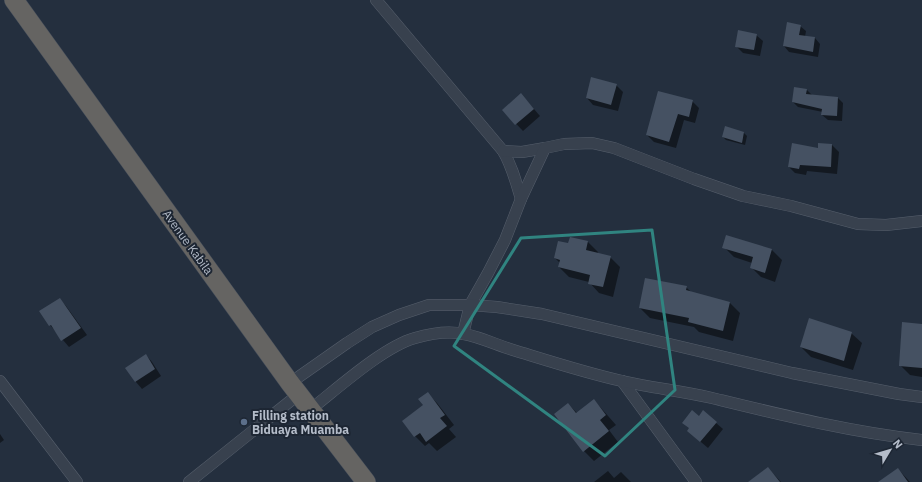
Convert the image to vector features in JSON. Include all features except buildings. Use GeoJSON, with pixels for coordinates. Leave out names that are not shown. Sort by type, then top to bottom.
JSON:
{"type":"FeatureCollection","features":[{"type":"Feature","properties":{"kind":"highway","name":"Avenue Kabila"},"geometry":{"type":"LineString","coordinates":[[14,0],[294,389],[366,482]]}},
{"type":"Feature","properties":{"kind":"street"},"geometry":{"type":"LineString","coordinates":[[376,0],[503,151],[510,162],[521,199]]}},
{"type":"Feature","properties":{"kind":"street"},"geometry":{"type":"LineString","coordinates":[[503,151],[522,152],[564,144],[592,143],[614,148],[694,180],[743,196],[791,206],[858,224],[886,225],[922,221]]}},
{"type":"Feature","properties":{"kind":"street"},"geometry":{"type":"LineString","coordinates":[[463,334],[470,305],[505,240],[521,199],[545,148]]}},
{"type":"Feature","properties":{"kind":"street"},"geometry":{"type":"LineString","coordinates":[[189,482],[347,343],[372,327],[429,304],[497,307],[542,314],[792,373],[891,393],[922,396]]}},
{"type":"Feature","properties":{"kind":"street"},"geometry":{"type":"LineString","coordinates":[[311,410],[362,369],[390,350],[414,338],[439,334],[463,334],[539,358],[622,381],[710,398],[828,425],[889,436],[922,440]]}},
{"type":"Feature","properties":{"kind":"street"},"geometry":{"type":"LineString","coordinates":[[622,381],[696,482]]}},
{"type":"Feature","properties":{"kind":"street"},"geometry":{"type":"LineString","coordinates":[[0,382],[77,482]]}},
{"type":"Feature","properties":{"kind":"highlighted area"},"geometry":{"type":"Polygon","coordinates":[[[652,230],[675,390],[605,456],[454,346],[521,238],[652,230]]]}},
{"type":"Feature","properties":{"kind":"place","name":"Filling station Biduaya Muamba"},"geometry":{"type":"Point","coordinates":[244,422]}}]}
